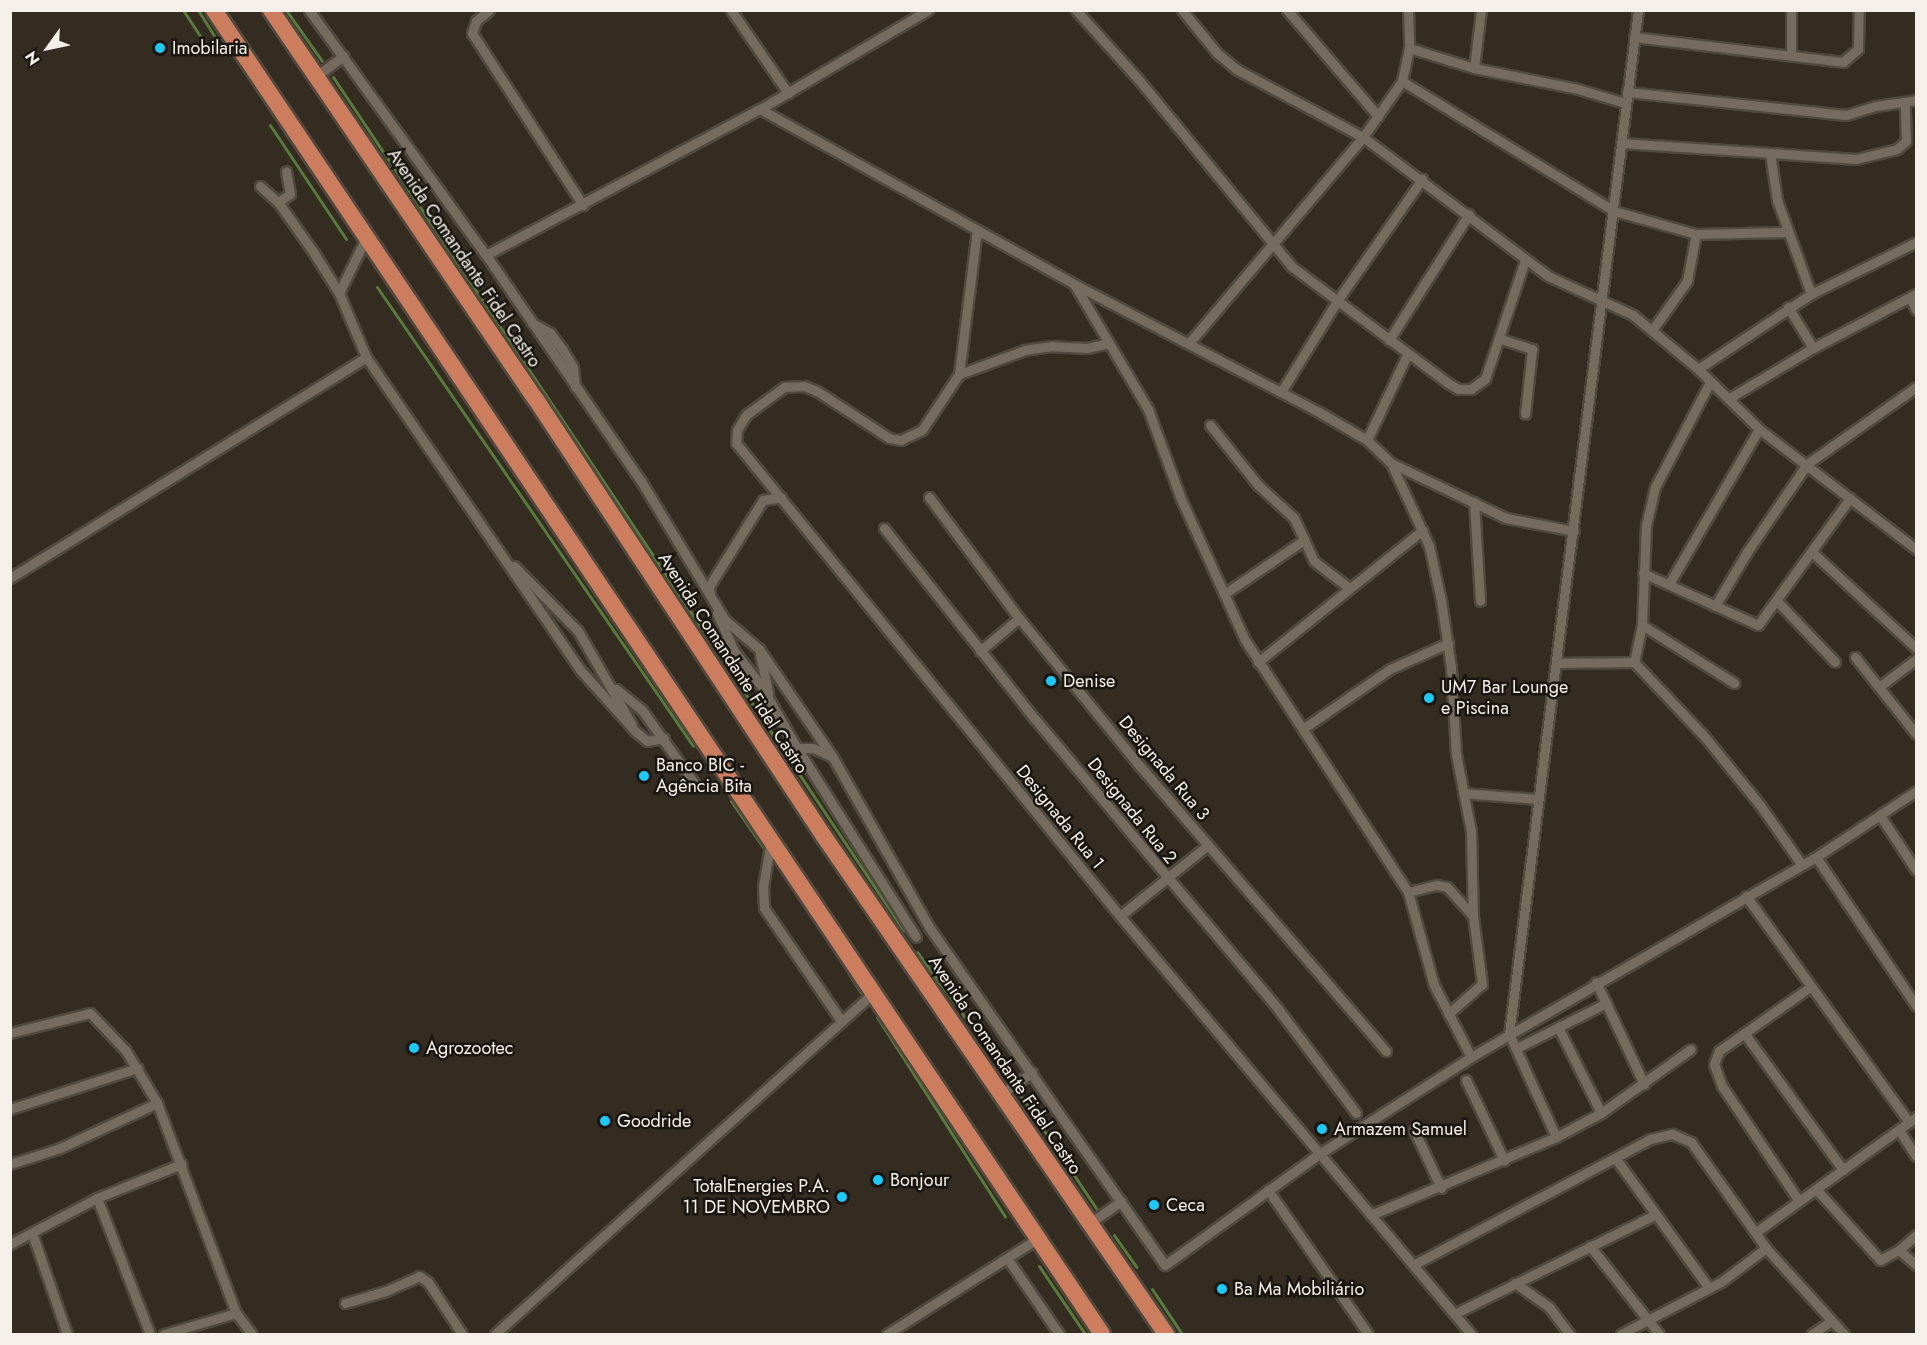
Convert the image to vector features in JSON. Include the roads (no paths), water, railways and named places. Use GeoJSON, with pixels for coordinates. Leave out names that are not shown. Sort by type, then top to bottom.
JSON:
{"type":"FeatureCollection","features":[{"type":"Feature","properties":{"kind":"highway"},"geometry":{"type":"LineString","coordinates":[[214,10],[364,240],[771,839],[1102,1335]]}},
{"type":"Feature","properties":{"kind":"highway","name":"Avenida Comandante Fidel Castro"},"geometry":{"type":"LineString","coordinates":[[271,10],[901,948],[1167,1335]]}},
{"type":"Feature","properties":{"kind":"street"},"geometry":{"type":"LineString","coordinates":[[309,10],[486,255],[708,588],[725,620],[759,649],[832,756],[929,927],[1165,1265],[1319,1154],[1471,1057],[1596,982],[1816,857],[1881,817],[1917,791]]}},
{"type":"Feature","properties":{"kind":"street"},"geometry":{"type":"LineString","coordinates":[[489,10],[476,21],[472,33],[583,205]]}},
{"type":"Feature","properties":{"kind":"street"},"geometry":{"type":"LineString","coordinates":[[731,10],[788,93]]}},
{"type":"Feature","properties":{"kind":"street"},"geometry":{"type":"LineString","coordinates":[[486,255],[760,109],[928,10]]}},
{"type":"Feature","properties":{"kind":"street"},"geometry":{"type":"LineString","coordinates":[[1076,10],[1139,80],[1273,248],[1407,355],[1458,389],[1471,389],[1485,379],[1501,339],[1525,260]]}},
{"type":"Feature","properties":{"kind":"street"},"geometry":{"type":"LineString","coordinates":[[1182,10],[1217,53],[1236,69],[1363,137],[1469,214],[1525,260],[1567,287],[1624,310],[1653,329],[1759,429],[1917,549]]}},
{"type":"Feature","properties":{"kind":"street"},"geometry":{"type":"LineString","coordinates":[[1287,10],[1378,116]]}},
{"type":"Feature","properties":{"kind":"street"},"geometry":{"type":"LineString","coordinates":[[1189,343],[1273,248],[1378,116],[1401,81],[1409,48],[1408,10]]}},
{"type":"Feature","properties":{"kind":"street"},"geometry":{"type":"LineString","coordinates":[[1474,68],[1481,10]]}},
{"type":"Feature","properties":{"kind":"street"},"geometry":{"type":"LineString","coordinates":[[1556,1137],[1509,1034],[1538,799],[1558,663],[1638,10]]}},
{"type":"Feature","properties":{"kind":"street"},"geometry":{"type":"LineString","coordinates":[[1791,10],[1791,54]]}},
{"type":"Feature","properties":{"kind":"street"},"geometry":{"type":"LineString","coordinates":[[1634,37],[1791,54],[1836,62],[1855,56],[1858,49],[1859,10]]}},
{"type":"Feature","properties":{"kind":"street"},"geometry":{"type":"LineString","coordinates":[[1409,48],[1474,68],[1578,89],[1625,103]]}},
{"type":"Feature","properties":{"kind":"street"},"geometry":{"type":"LineString","coordinates":[[316,76],[344,56]]}},
{"type":"Feature","properties":{"kind":"street"},"geometry":{"type":"LineString","coordinates":[[1401,81],[1614,211],[1696,234],[1787,232]]}},
{"type":"Feature","properties":{"kind":"street"},"geometry":{"type":"LineString","coordinates":[[1627,92],[1846,115],[1876,106],[1917,100]]}},
{"type":"Feature","properties":{"kind":"street"},"geometry":{"type":"LineString","coordinates":[[1621,143],[1856,159],[1897,149],[1906,141],[1905,103]]}},
{"type":"Feature","properties":{"kind":"street"},"geometry":{"type":"LineString","coordinates":[[760,109],[1074,284],[1189,343],[1367,440],[1391,463],[1506,518],[1574,531]]}},
{"type":"Feature","properties":{"kind":"street"},"geometry":{"type":"LineString","coordinates":[[1770,153],[1777,200],[1811,294]]}},
{"type":"Feature","properties":{"kind":"street"},"geometry":{"type":"LineString","coordinates":[[278,202],[290,194],[286,171]]}},
{"type":"Feature","properties":{"kind":"street"},"geometry":{"type":"LineString","coordinates":[[1281,392],[1337,301],[1422,179]]}},
{"type":"Feature","properties":{"kind":"street"},"geometry":{"type":"LineString","coordinates":[[260,186],[278,202],[339,293],[366,357],[582,672],[636,732],[647,741],[664,738]]}},
{"type":"Feature","properties":{"kind":"street"},"geometry":{"type":"LineString","coordinates":[[1389,340],[1469,214]]}},
{"type":"Feature","properties":{"kind":"street"},"geometry":{"type":"LineString","coordinates":[[977,230],[959,374],[1025,350],[1052,346],[1087,348],[1109,343]]}},
{"type":"Feature","properties":{"kind":"street"},"geometry":{"type":"LineString","coordinates":[[1653,329],[1687,281],[1696,234]]}},
{"type":"Feature","properties":{"kind":"street"},"geometry":{"type":"LineString","coordinates":[[339,293],[364,240]]}},
{"type":"Feature","properties":{"kind":"street"},"geometry":{"type":"LineString","coordinates":[[1698,369],[1788,307],[1917,242]]}},
{"type":"Feature","properties":{"kind":"street"},"geometry":{"type":"LineString","coordinates":[[1074,284],[1152,419],[1178,490],[1224,594],[1258,662],[1304,728],[1408,892],[1419,921],[1425,958],[1448,1014],[1471,1057]]}},
{"type":"Feature","properties":{"kind":"street"},"geometry":{"type":"LineString","coordinates":[[1728,399],[1813,348],[1913,295],[1917,310]]}},
{"type":"Feature","properties":{"kind":"street"},"geometry":{"type":"LineString","coordinates":[[1788,307],[1813,348]]}},
{"type":"Feature","properties":{"kind":"street"},"geometry":{"type":"LineString","coordinates":[[1501,339],[1532,349],[1525,414]]}},
{"type":"Feature","properties":{"kind":"street"},"geometry":{"type":"LineString","coordinates":[[1367,440],[1407,355]]}},
{"type":"Feature","properties":{"kind":"street"},"geometry":{"type":"LineString","coordinates":[[10,578],[366,357]]}},
{"type":"Feature","properties":{"kind":"street","name":"Designada Rua 1"},"geometry":{"type":"LineString","coordinates":[[959,374],[922,430],[901,440],[889,438],[804,386],[784,387],[771,394],[739,424],[736,443],[1120,916],[1319,1154],[1373,1214],[1472,1335]]}},
{"type":"Feature","properties":{"kind":"street"},"geometry":{"type":"LineString","coordinates":[[1634,662],[1642,625],[1646,525],[1654,487],[1710,382]]}},
{"type":"Feature","properties":{"kind":"street"},"geometry":{"type":"LineString","coordinates":[[1715,606],[1747,552],[1807,464],[1917,387]]}},
{"type":"Feature","properties":{"kind":"street"},"geometry":{"type":"LineString","coordinates":[[1210,425],[1258,485],[1287,508],[1319,567],[1348,588]]}},
{"type":"Feature","properties":{"kind":"street"},"geometry":{"type":"LineString","coordinates":[[1670,584],[1759,429]]}},
{"type":"Feature","properties":{"kind":"street"},"geometry":{"type":"LineString","coordinates":[[1391,463],[1424,530],[1448,643],[1455,743],[1471,831],[1473,916],[1482,984],[1448,1014]]}},
{"type":"Feature","properties":{"kind":"street"},"geometry":{"type":"LineString","coordinates":[[708,588],[763,500],[781,497]]}},
{"type":"Feature","properties":{"kind":"street","name":"Designada Rua 3"},"geometry":{"type":"LineString","coordinates":[[929,497],[1019,618],[1208,845],[1386,1051]]}},
{"type":"Feature","properties":{"kind":"street"},"geometry":{"type":"LineString","coordinates":[[1643,573],[1758,625],[1850,498]]}},
{"type":"Feature","properties":{"kind":"street"},"geometry":{"type":"LineString","coordinates":[[1474,502],[1480,601]]}},
{"type":"Feature","properties":{"kind":"street","name":"Designada Rua 2"},"geometry":{"type":"LineString","coordinates":[[884,528],[980,651],[1166,878],[1278,1009],[1356,1113]]}},
{"type":"Feature","properties":{"kind":"street"},"geometry":{"type":"LineString","coordinates":[[1258,662],[1348,588],[1424,530]]}},
{"type":"Feature","properties":{"kind":"street"},"geometry":{"type":"LineString","coordinates":[[1224,594],[1304,540]]}},
{"type":"Feature","properties":{"kind":"street"},"geometry":{"type":"LineString","coordinates":[[1812,552],[1917,648]]}},
{"type":"Feature","properties":{"kind":"street"},"geometry":{"type":"LineString","coordinates":[[503,556],[578,631],[612,685],[636,732]]}},
{"type":"Feature","properties":{"kind":"street"},"geometry":{"type":"LineString","coordinates":[[708,588],[723,632],[770,699],[797,748],[916,937]]}},
{"type":"Feature","properties":{"kind":"street"},"geometry":{"type":"LineString","coordinates":[[1777,601],[1835,662]]}},
{"type":"Feature","properties":{"kind":"street"},"geometry":{"type":"LineString","coordinates":[[980,651],[1019,618]]}},
{"type":"Feature","properties":{"kind":"street"},"geometry":{"type":"LineString","coordinates":[[1642,625],[1734,683]]}},
{"type":"Feature","properties":{"kind":"street"},"geometry":{"type":"LineString","coordinates":[[1304,728],[1389,669],[1448,643]]}},
{"type":"Feature","properties":{"kind":"street"},"geometry":{"type":"LineString","coordinates":[[759,649],[770,699]]}},
{"type":"Feature","properties":{"kind":"street"},"geometry":{"type":"LineString","coordinates":[[1855,657],[1917,734]]}},
{"type":"Feature","properties":{"kind":"street"},"geometry":{"type":"LineString","coordinates":[[1879,687],[1917,659]]}},
{"type":"Feature","properties":{"kind":"street"},"geometry":{"type":"LineString","coordinates":[[1558,663],[1634,662],[1704,736],[1760,805],[1802,865]]}},
{"type":"Feature","properties":{"kind":"street"},"geometry":{"type":"LineString","coordinates":[[612,685],[642,710],[696,786]]}},
{"type":"Feature","properties":{"kind":"street"},"geometry":{"type":"LineString","coordinates":[[797,748],[813,748],[832,756]]}},
{"type":"Feature","properties":{"kind":"street"},"geometry":{"type":"LineString","coordinates":[[1463,793],[1538,799]]}},
{"type":"Feature","properties":{"kind":"street"},"geometry":{"type":"LineString","coordinates":[[1881,817],[1917,870]]}},
{"type":"Feature","properties":{"kind":"street"},"geometry":{"type":"LineString","coordinates":[[771,839],[763,887],[764,908],[840,1019]]}},
{"type":"Feature","properties":{"kind":"street"},"geometry":{"type":"LineString","coordinates":[[1120,916],[1208,845]]}},
{"type":"Feature","properties":{"kind":"street"},"geometry":{"type":"LineString","coordinates":[[1816,857],[1917,1006]]}},
{"type":"Feature","properties":{"kind":"street"},"geometry":{"type":"LineString","coordinates":[[1408,892],[1437,885],[1447,887],[1473,916]]}},
{"type":"Feature","properties":{"kind":"street"},"geometry":{"type":"LineString","coordinates":[[1746,896],[1810,987],[1913,1120],[1756,1233]]}},
{"type":"Feature","properties":{"kind":"street"},"geometry":{"type":"LineString","coordinates":[[901,948],[929,927]]}},
{"type":"Feature","properties":{"kind":"street"},"geometry":{"type":"LineString","coordinates":[[1596,982],[1644,1083]]}},
{"type":"Feature","properties":{"kind":"street"},"geometry":{"type":"LineString","coordinates":[[1799,1201],[1714,1073],[1719,1051],[1810,987]]}},
{"type":"Feature","properties":{"kind":"street"},"geometry":{"type":"LineString","coordinates":[[495,1335],[840,1019],[873,993]]}},
{"type":"Feature","properties":{"kind":"street"},"geometry":{"type":"LineString","coordinates":[[1516,1048],[1606,1003]]}},
{"type":"Feature","properties":{"kind":"street"},"geometry":{"type":"LineString","coordinates":[[10,1033],[90,1013],[108,1028],[138,1068],[157,1103],[236,1313],[252,1335]]}},
{"type":"Feature","properties":{"kind":"street"},"geometry":{"type":"LineString","coordinates":[[1558,1027],[1601,1113]]}},
{"type":"Feature","properties":{"kind":"street"},"geometry":{"type":"LineString","coordinates":[[1744,1033],[1843,1170]]}},
{"type":"Feature","properties":{"kind":"street"},"geometry":{"type":"LineString","coordinates":[[1373,1214],[1441,1188],[1556,1137],[1601,1113],[1691,1049]]}},
{"type":"Feature","properties":{"kind":"street"},"geometry":{"type":"LineString","coordinates":[[10,1109],[138,1068]]}},
{"type":"Feature","properties":{"kind":"street"},"geometry":{"type":"LineString","coordinates":[[1001,1094],[1032,1072]]}},
{"type":"Feature","properties":{"kind":"street"},"geometry":{"type":"LineString","coordinates":[[1466,1080],[1504,1160]]}},
{"type":"Feature","properties":{"kind":"street"},"geometry":{"type":"LineString","coordinates":[[10,1164],[60,1148],[157,1103]]}},
{"type":"Feature","properties":{"kind":"street"},"geometry":{"type":"LineString","coordinates":[[1414,1130],[1441,1188]]}},
{"type":"Feature","properties":{"kind":"street"},"geometry":{"type":"LineString","coordinates":[[1899,1130],[1917,1156]]}},
{"type":"Feature","properties":{"kind":"street"},"geometry":{"type":"LineString","coordinates":[[1413,1265],[1660,1136],[1672,1134],[1691,1142],[1766,1248],[1844,1335]]}},
{"type":"Feature","properties":{"kind":"street"},"geometry":{"type":"LineString","coordinates":[[1616,1159],[1708,1288]]}},
{"type":"Feature","properties":{"kind":"street"},"geometry":{"type":"LineString","coordinates":[[10,1244],[97,1198],[181,1164]]}},
{"type":"Feature","properties":{"kind":"street"},"geometry":{"type":"LineString","coordinates":[[1816,1189],[1880,1260],[1899,1250],[1917,1234]]}},
{"type":"Feature","properties":{"kind":"street"},"geometry":{"type":"LineString","coordinates":[[1268,1190],[1368,1335]]}},
{"type":"Feature","properties":{"kind":"street"},"geometry":{"type":"LineString","coordinates":[[97,1198],[150,1335]]}},
{"type":"Feature","properties":{"kind":"street"},"geometry":{"type":"LineString","coordinates":[[1089,1223],[1121,1201]]}},
{"type":"Feature","properties":{"kind":"street"},"geometry":{"type":"LineString","coordinates":[[1454,1314],[1656,1214]]}},
{"type":"Feature","properties":{"kind":"street"},"geometry":{"type":"LineString","coordinates":[[32,1233],[67,1335]]}},
{"type":"Feature","properties":{"kind":"street"},"geometry":{"type":"LineString","coordinates":[[887,1335],[1038,1238]]}},
{"type":"Feature","properties":{"kind":"street"},"geometry":{"type":"LineString","coordinates":[[1590,1246],[1659,1335]]}},
{"type":"Feature","properties":{"kind":"street"},"geometry":{"type":"LineString","coordinates":[[1621,1335],[1708,1288],[1766,1248]]}},
{"type":"Feature","properties":{"kind":"street"},"geometry":{"type":"LineString","coordinates":[[1899,1250],[1917,1265]]}},
{"type":"Feature","properties":{"kind":"street"},"geometry":{"type":"LineString","coordinates":[[1007,1258],[1059,1335]]}},
{"type":"Feature","properties":{"kind":"street"},"geometry":{"type":"LineString","coordinates":[[345,1303],[386,1291],[419,1276],[428,1282],[462,1335]]}},
{"type":"Feature","properties":{"kind":"street"},"geometry":{"type":"LineString","coordinates":[[1515,1283],[1549,1307],[1569,1335]]}},
{"type":"Feature","properties":{"kind":"street"},"geometry":{"type":"LineString","coordinates":[[164,1335],[236,1313]]}},
{"type":"Feature","properties":{"kind":"street"},"geometry":{"type":"LineString","coordinates":[[1812,1335],[1832,1321]]}},
{"type":"Feature","properties":{"kind":"waterway"},"geometry":{"type":"LineString","coordinates":[[183,10],[208,48],[226,55]]}},
{"type":"Feature","properties":{"kind":"waterway"},"geometry":{"type":"LineString","coordinates":[[198,10],[225,53]]}},
{"type":"Feature","properties":{"kind":"waterway"},"geometry":{"type":"LineString","coordinates":[[286,10],[322,61]]}},
{"type":"Feature","properties":{"kind":"waterway"},"geometry":{"type":"LineString","coordinates":[[333,77],[904,931]]}},
{"type":"Feature","properties":{"kind":"waterway"},"geometry":{"type":"LineString","coordinates":[[270,125],[346,239]]}},
{"type":"Feature","properties":{"kind":"waterway"},"geometry":{"type":"LineString","coordinates":[[377,287],[693,746]]}},
{"type":"Feature","properties":{"kind":"waterway"},"geometry":{"type":"LineString","coordinates":[[731,801],[765,850]]}},
{"type":"Feature","properties":{"kind":"waterway"},"geometry":{"type":"LineString","coordinates":[[788,882],[816,924]]}},
{"type":"Feature","properties":{"kind":"waterway"},"geometry":{"type":"LineString","coordinates":[[830,944],[861,993]]}},
{"type":"Feature","properties":{"kind":"waterway"},"geometry":{"type":"LineString","coordinates":[[917,952],[1006,1073]]}},
{"type":"Feature","properties":{"kind":"waterway"},"geometry":{"type":"LineString","coordinates":[[877,1017],[1005,1216]]}},
{"type":"Feature","properties":{"kind":"waterway"},"geometry":{"type":"LineString","coordinates":[[1019,1093],[1098,1211]]}},
{"type":"Feature","properties":{"kind":"waterway"},"geometry":{"type":"LineString","coordinates":[[1114,1235],[1136,1267]]}},
{"type":"Feature","properties":{"kind":"waterway"},"geometry":{"type":"LineString","coordinates":[[1039,1266],[1085,1334]]}},
{"type":"Feature","properties":{"kind":"waterway"},"geometry":{"type":"LineString","coordinates":[[1152,1289],[1182,1334]]}},
{"type":"Feature","properties":{"kind":"place","name":"Imobilaria"},"geometry":{"type":"Point","coordinates":[160,48]}},
{"type":"Feature","properties":{"kind":"place","name":"Denise"},"geometry":{"type":"Point","coordinates":[1051,681]}},
{"type":"Feature","properties":{"kind":"place","name":"UM7 Bar Lounge e Piscina"},"geometry":{"type":"Point","coordinates":[1429,698]}},
{"type":"Feature","properties":{"kind":"place","name":"Banco BIC - Agência Bita"},"geometry":{"type":"Point","coordinates":[644,776]}},
{"type":"Feature","properties":{"kind":"place","name":"Agrozootec"},"geometry":{"type":"Point","coordinates":[414,1048]}},
{"type":"Feature","properties":{"kind":"place","name":"Goodride"},"geometry":{"type":"Point","coordinates":[605,1121]}},
{"type":"Feature","properties":{"kind":"place","name":"Armazem Samuel"},"geometry":{"type":"Point","coordinates":[1322,1129]}},
{"type":"Feature","properties":{"kind":"place","name":"Bonjour"},"geometry":{"type":"Point","coordinates":[878,1180]}},
{"type":"Feature","properties":{"kind":"place","name":"TotalEnergies P.A. 11 DE NOVEMBRO"},"geometry":{"type":"Point","coordinates":[842,1197]}},
{"type":"Feature","properties":{"kind":"place","name":"Ceca"},"geometry":{"type":"Point","coordinates":[1154,1205]}},
{"type":"Feature","properties":{"kind":"place","name":"Ba Ma Mobiliário"},"geometry":{"type":"Point","coordinates":[1222,1289]}}]}
